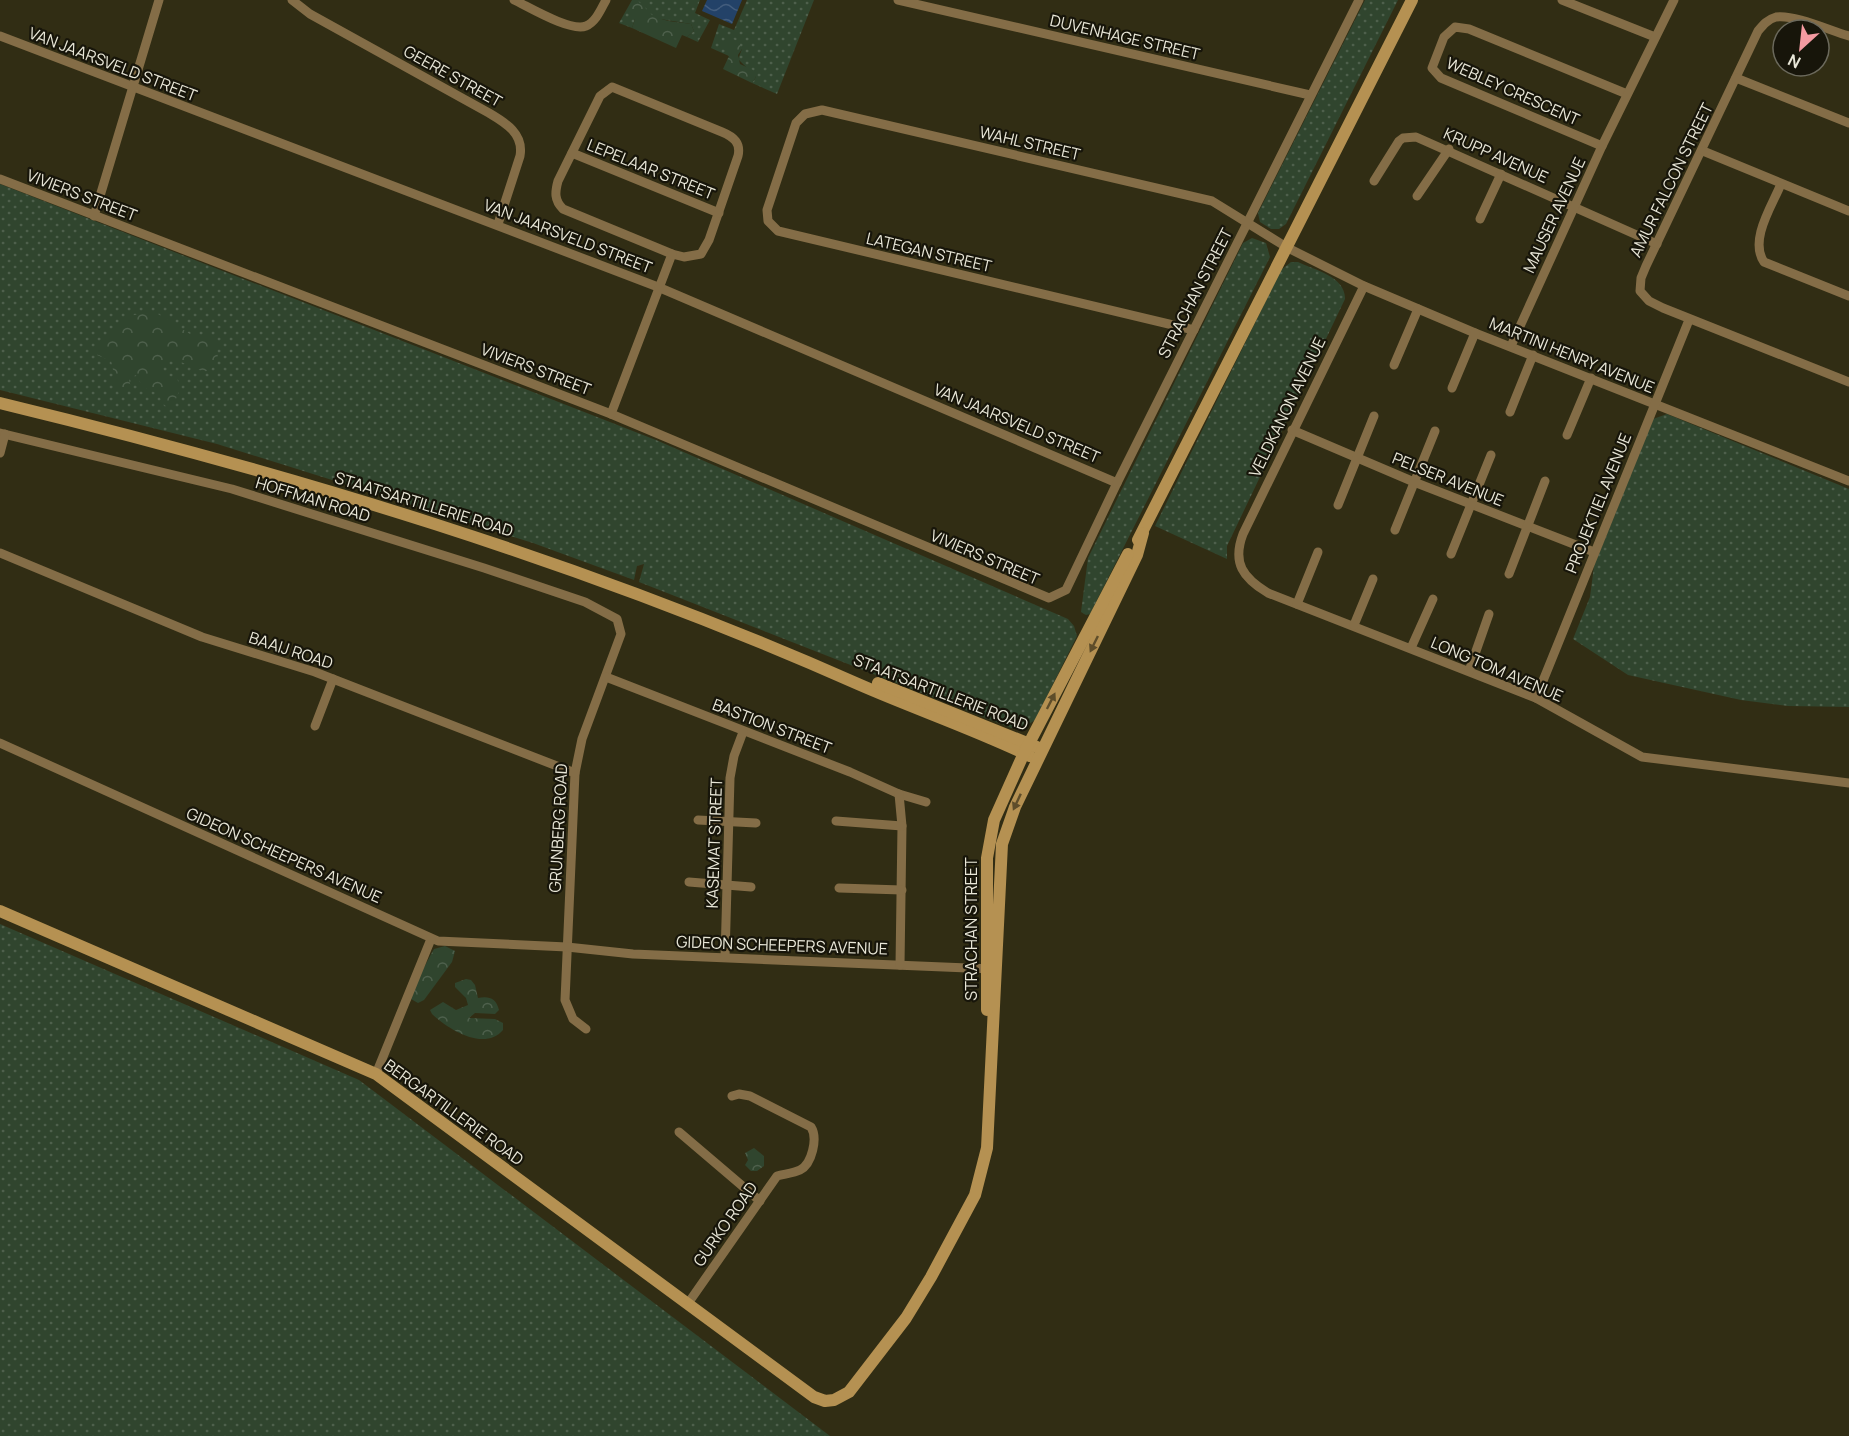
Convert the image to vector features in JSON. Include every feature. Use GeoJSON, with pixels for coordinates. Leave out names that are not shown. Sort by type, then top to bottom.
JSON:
{"type":"FeatureCollection","features":[{"type":"Feature","properties":{"kind":"street"},"geometry":{"type":"LineString","coordinates":[[94,216],[159,0]]}},
{"type":"Feature","properties":{"kind":"street","name":"GEERE STREET"},"geometry":{"type":"LineString","coordinates":[[292,0],[310,14],[489,112],[516,133],[521,144],[520,156],[498,224]]}},
{"type":"Feature","properties":{"kind":"street"},"geometry":{"type":"LineString","coordinates":[[514,0],[565,24],[581,27],[593,21],[606,0]]}},
{"type":"Feature","properties":{"kind":"street","name":"DUVENHAGE STREET"},"geometry":{"type":"LineString","coordinates":[[898,0],[1310,95]]}},
{"type":"Feature","properties":{"kind":"street","name":"STRACHAN STREET"},"geometry":{"type":"LineString","coordinates":[[1056,597],[1066,590],[1117,483],[1249,224],[1310,95],[1359,0]]}},
{"type":"Feature","properties":{"kind":"street","name":"STRACHAN STREET"},"geometry":{"type":"LineString","coordinates":[[814,1397],[825,1401],[834,1400],[849,1392],[906,1318],[975,1195],[987,1148],[990,1074],[993,1063],[989,842],[1000,802],[1123,563],[1143,533],[1412,0]]}},
{"type":"Feature","properties":{"kind":"street"},"geometry":{"type":"LineString","coordinates":[[1562,0],[1655,37]]}},
{"type":"Feature","properties":{"kind":"street","name":"MAUSER AVENUE"},"geometry":{"type":"LineString","coordinates":[[1511,346],[1602,146],[1674,0]]}},
{"type":"Feature","properties":{"kind":"street","name":"AMUR FALCON STREET"},"geometry":{"type":"LineString","coordinates":[[1849,36],[1789,17],[1776,17],[1766,21],[1758,31],[1641,278],[1640,291],[1649,301],[1689,320],[1849,382]]}},
{"type":"Feature","properties":{"kind":"street","name":"WEBLEY CRESCENT"},"geometry":{"type":"LineString","coordinates":[[1602,146],[1441,78],[1432,68],[1441,41],[1446,32],[1455,27],[1469,29],[1627,94]]}},
{"type":"Feature","properties":{"kind":"street","name":"VAN JAARSVELD STREET"},"geometry":{"type":"LineString","coordinates":[[0,36],[133,89],[498,224],[658,287],[1117,483]]}},
{"type":"Feature","properties":{"kind":"street"},"geometry":{"type":"LineString","coordinates":[[1736,78],[1849,123]]}},
{"type":"Feature","properties":{"kind":"street"},"geometry":{"type":"LineString","coordinates":[[608,88],[619,88],[722,132],[736,141],[740,147],[709,240],[701,254],[684,257],[672,254],[559,205],[555,192],[572,153],[600,96],[608,88]]}},
{"type":"Feature","properties":{"kind":"street","name":"WAHL STREET"},"geometry":{"type":"LineString","coordinates":[[800,118],[813,110],[822,110],[1194,195],[1225,207],[1288,248]]}},
{"type":"Feature","properties":{"kind":"street","name":"LATEGAN STREET"},"geometry":{"type":"LineString","coordinates":[[800,118],[792,131],[767,210],[768,221],[778,231],[1194,330]]}},
{"type":"Feature","properties":{"kind":"street","name":"KRUPP AVENUE"},"geometry":{"type":"LineString","coordinates":[[1374,181],[1389,153],[1403,138],[1416,137],[1449,149],[1657,244]]}},
{"type":"Feature","properties":{"kind":"street"},"geometry":{"type":"LineString","coordinates":[[1417,195],[1449,149]]}},
{"type":"Feature","properties":{"kind":"street"},"geometry":{"type":"LineString","coordinates":[[1703,151],[1849,211]]}},
{"type":"Feature","properties":{"kind":"street","name":"LEPELAAR STREET"},"geometry":{"type":"LineString","coordinates":[[572,153],[719,213]]}},
{"type":"Feature","properties":{"kind":"street"},"geometry":{"type":"LineString","coordinates":[[1480,219],[1501,174]]}},
{"type":"Feature","properties":{"kind":"street","name":"VIVIERS STREET"},"geometry":{"type":"LineString","coordinates":[[0,179],[611,414],[1035,594],[1046,598],[1056,597]]}},
{"type":"Feature","properties":{"kind":"street"},"geometry":{"type":"LineString","coordinates":[[1781,184],[1758,241],[1758,254],[1764,262],[1849,296]]}},
{"type":"Feature","properties":{"kind":"street","name":"MARTINI HENRY AVENUE"},"geometry":{"type":"LineString","coordinates":[[1288,248],[1364,286],[1475,333],[1849,481]]}},
{"type":"Feature","properties":{"kind":"street"},"geometry":{"type":"LineString","coordinates":[[611,414],[672,254]]}},
{"type":"Feature","properties":{"kind":"street","name":"VELDKANON AVENUE"},"geometry":{"type":"LineString","coordinates":[[1239,543],[1364,286]]}},
{"type":"Feature","properties":{"kind":"street"},"geometry":{"type":"LineString","coordinates":[[1394,365],[1418,309]]}},
{"type":"Feature","properties":{"kind":"street","name":"PROJEKTIEL AVENUE"},"geometry":{"type":"LineString","coordinates":[[1536,698],[1689,320]]}},
{"type":"Feature","properties":{"kind":"street"},"geometry":{"type":"LineString","coordinates":[[1452,388],[1475,333]]}},
{"type":"Feature","properties":{"kind":"street"},"geometry":{"type":"LineString","coordinates":[[1510,411],[1533,355]]}},
{"type":"Feature","properties":{"kind":"street"},"geometry":{"type":"LineString","coordinates":[[1567,435],[1591,378]]}},
{"type":"Feature","properties":{"kind":"street","name":"STAATSARTILLERIE ROAD"},"geometry":{"type":"LineString","coordinates":[[0,403],[110,430],[279,477],[532,555],[828,669],[1040,754]]}},
{"type":"Feature","properties":{"kind":"street"},"geometry":{"type":"LineString","coordinates":[[1338,505],[1374,416]]}},
{"type":"Feature","properties":{"kind":"street","name":"PELSER AVENUE"},"geometry":{"type":"LineString","coordinates":[[1292,430],[1414,482],[1594,552]]}},
{"type":"Feature","properties":{"kind":"street"},"geometry":{"type":"LineString","coordinates":[[1395,530],[1435,431]]}},
{"type":"Feature","properties":{"kind":"street"},"geometry":{"type":"LineString","coordinates":[[0,453],[3,433]]}},
{"type":"Feature","properties":{"kind":"street","name":"HOFFMAN ROAD"},"geometry":{"type":"LineString","coordinates":[[3,433],[232,489],[484,568],[585,602],[611,615]]}},
{"type":"Feature","properties":{"kind":"street"},"geometry":{"type":"LineString","coordinates":[[1451,555],[1491,455]]}},
{"type":"Feature","properties":{"kind":"street"},"geometry":{"type":"LineString","coordinates":[[1509,574],[1545,481]]}},
{"type":"Feature","properties":{"kind":"street","name":"STRACHAN STREET"},"geometry":{"type":"LineString","coordinates":[[992,969],[1002,844],[1011,817],[1137,555],[1143,533]]}},
{"type":"Feature","properties":{"kind":"street","name":"LONG TOM AVENUE"},"geometry":{"type":"LineString","coordinates":[[1239,543],[1239,565],[1248,580],[1268,593],[1536,698],[1649,759],[1849,783]]}},
{"type":"Feature","properties":{"kind":"street"},"geometry":{"type":"LineString","coordinates":[[1297,604],[1318,552]]}},
{"type":"Feature","properties":{"kind":"street","name":"BAAIJ ROAD"},"geometry":{"type":"LineString","coordinates":[[0,553],[202,637],[333,679],[574,773]]}},
{"type":"Feature","properties":{"kind":"street"},"geometry":{"type":"LineString","coordinates":[[1354,625],[1373,579]]}},
{"type":"Feature","properties":{"kind":"street"},"geometry":{"type":"LineString","coordinates":[[1411,648],[1433,598]]}},
{"type":"Feature","properties":{"kind":"street"},"geometry":{"type":"LineString","coordinates":[[1469,671],[1489,614]]}},
{"type":"Feature","properties":{"kind":"street","name":"GRUNBERG ROAD"},"geometry":{"type":"LineString","coordinates":[[567,947],[574,773],[582,739],[621,634],[617,619],[611,615]]}},
{"type":"Feature","properties":{"kind":"street","name":"BASTION STREET"},"geometry":{"type":"LineString","coordinates":[[606,677],[850,772],[899,794],[926,802]]}},
{"type":"Feature","properties":{"kind":"street"},"geometry":{"type":"LineString","coordinates":[[315,726],[333,679]]}},
{"type":"Feature","properties":{"kind":"street","name":"KASEMAT STREET"},"geometry":{"type":"LineString","coordinates":[[725,957],[732,764],[743,732]]}},
{"type":"Feature","properties":{"kind":"street","name":"GIDEON SCHEEPERS AVENUE"},"geometry":{"type":"LineString","coordinates":[[0,742],[431,939],[461,944],[567,947],[633,954],[992,969]]}},
{"type":"Feature","properties":{"kind":"street"},"geometry":{"type":"LineString","coordinates":[[899,794],[902,826],[900,965]]}},
{"type":"Feature","properties":{"kind":"street"},"geometry":{"type":"LineString","coordinates":[[698,820],[756,823]]}},
{"type":"Feature","properties":{"kind":"street"},"geometry":{"type":"LineString","coordinates":[[836,821],[902,826]]}},
{"type":"Feature","properties":{"kind":"street"},"geometry":{"type":"LineString","coordinates":[[689,882],[751,887]]}},
{"type":"Feature","properties":{"kind":"street"},"geometry":{"type":"LineString","coordinates":[[839,888],[902,890]]}},
{"type":"Feature","properties":{"kind":"street","name":"BERGARTILLERIE ROAD"},"geometry":{"type":"LineString","coordinates":[[0,910],[376,1074],[442,1125],[689,1302],[814,1397]]}},
{"type":"Feature","properties":{"kind":"street"},"geometry":{"type":"LineString","coordinates":[[376,1074],[431,939]]}},
{"type":"Feature","properties":{"kind":"street"},"geometry":{"type":"LineString","coordinates":[[567,947],[566,1005],[573,1019],[586,1029]]}},
{"type":"Feature","properties":{"kind":"street","name":"GURKO ROAD"},"geometry":{"type":"LineString","coordinates":[[689,1302],[777,1176],[801,1170],[807,1164],[814,1133],[811,1127],[750,1096],[740,1094],[732,1096]]}},
{"type":"Feature","properties":{"kind":"street"},"geometry":{"type":"LineString","coordinates":[[679,1132],[760,1201]]}},
{"type":"Feature","properties":{"kind":"green space"},"geometry":{"type":"Polygon","coordinates":[[[632,0],[700,0],[695,13],[710,20],[698,42],[687,37],[694,31],[691,24],[654,18],[647,13],[635,19],[632,28],[619,23],[632,0]]]}},
{"type":"Feature","properties":{"kind":"green space"},"geometry":{"type":"Polygon","coordinates":[[[747,0],[814,0],[777,94],[752,83],[756,77],[738,59],[742,49],[729,53],[729,56],[711,48],[719,24],[734,30],[747,0]]]}},
{"type":"Feature","properties":{"kind":"green space"},"geometry":{"type":"Polygon","coordinates":[[[1365,0],[1398,0],[1286,224],[1279,229],[1271,229],[1260,222],[1258,213],[1365,0]]]}},
{"type":"Feature","properties":{"kind":"green space"},"geometry":{"type":"Polygon","coordinates":[[[637,1],[657,18],[691,24],[694,31],[687,37],[682,35],[676,48],[632,28],[635,19],[629,10],[637,1]]]}},
{"type":"Feature","properties":{"kind":"green space"},"geometry":{"type":"Polygon","coordinates":[[[731,38],[739,42],[742,49],[738,55],[740,64],[753,70],[756,77],[752,83],[723,69],[729,56],[726,44],[731,38]]]}},
{"type":"Feature","properties":{"kind":"green space"},"geometry":{"type":"Polygon","coordinates":[[[0,184],[656,440],[1068,619],[1074,626],[1077,636],[1035,720],[1023,728],[1011,728],[639,582],[644,564],[637,566],[634,580],[533,543],[217,444],[0,390],[0,184]]]}},
{"type":"Feature","properties":{"kind":"green space"},"geometry":{"type":"Polygon","coordinates":[[[1252,238],[1266,243],[1270,257],[1090,614],[1086,615],[1081,612],[1088,558],[1243,243],[1252,238]]]}},
{"type":"Feature","properties":{"kind":"green space"},"geometry":{"type":"Polygon","coordinates":[[[1291,262],[1298,262],[1328,275],[1340,285],[1345,299],[1227,546],[1227,559],[1155,526],[1281,270],[1291,262]]]}},
{"type":"Feature","properties":{"kind":"green space"},"geometry":{"type":"Polygon","coordinates":[[[145,313],[158,314],[190,334],[211,337],[217,347],[218,360],[211,369],[204,372],[174,359],[162,361],[161,365],[166,375],[177,379],[181,386],[174,404],[167,407],[162,403],[159,394],[143,387],[136,375],[129,379],[131,389],[119,393],[115,385],[111,361],[97,355],[95,351],[112,335],[124,317],[145,313]]]}},
{"type":"Feature","properties":{"kind":"green space"},"geometry":{"type":"Polygon","coordinates":[[[1667,414],[1849,489],[1849,707],[1788,706],[1741,700],[1628,675],[1573,639],[1590,597],[1594,566],[1653,419],[1667,414]]]}},
{"type":"Feature","properties":{"kind":"green space"},"geometry":{"type":"Polygon","coordinates":[[[0,924],[359,1080],[830,1436],[0,1436],[0,924]]]}},
{"type":"Feature","properties":{"kind":"green space"},"geometry":{"type":"Polygon","coordinates":[[[445,946],[455,951],[452,962],[424,1000],[418,1003],[411,999],[415,986],[434,949],[445,946]]]}},
{"type":"Feature","properties":{"kind":"green space"},"geometry":{"type":"Polygon","coordinates":[[[466,979],[471,980],[475,985],[478,998],[492,999],[498,1006],[499,1010],[495,1014],[475,1013],[469,1018],[495,1019],[503,1023],[503,1030],[495,1036],[476,1039],[466,1036],[447,1026],[432,1014],[430,1010],[443,1002],[456,1010],[468,1005],[466,998],[455,987],[455,983],[466,979]]]}},
{"type":"Feature","properties":{"kind":"green space"},"geometry":{"type":"Polygon","coordinates":[[[754,1148],[764,1156],[764,1166],[757,1171],[751,1171],[745,1165],[748,1160],[745,1153],[754,1148]]]}},
{"type":"Feature","properties":{"kind":"water"},"geometry":{"type":"Polygon","coordinates":[[[707,0],[742,0],[732,24],[702,11],[707,0]]]}}]}
